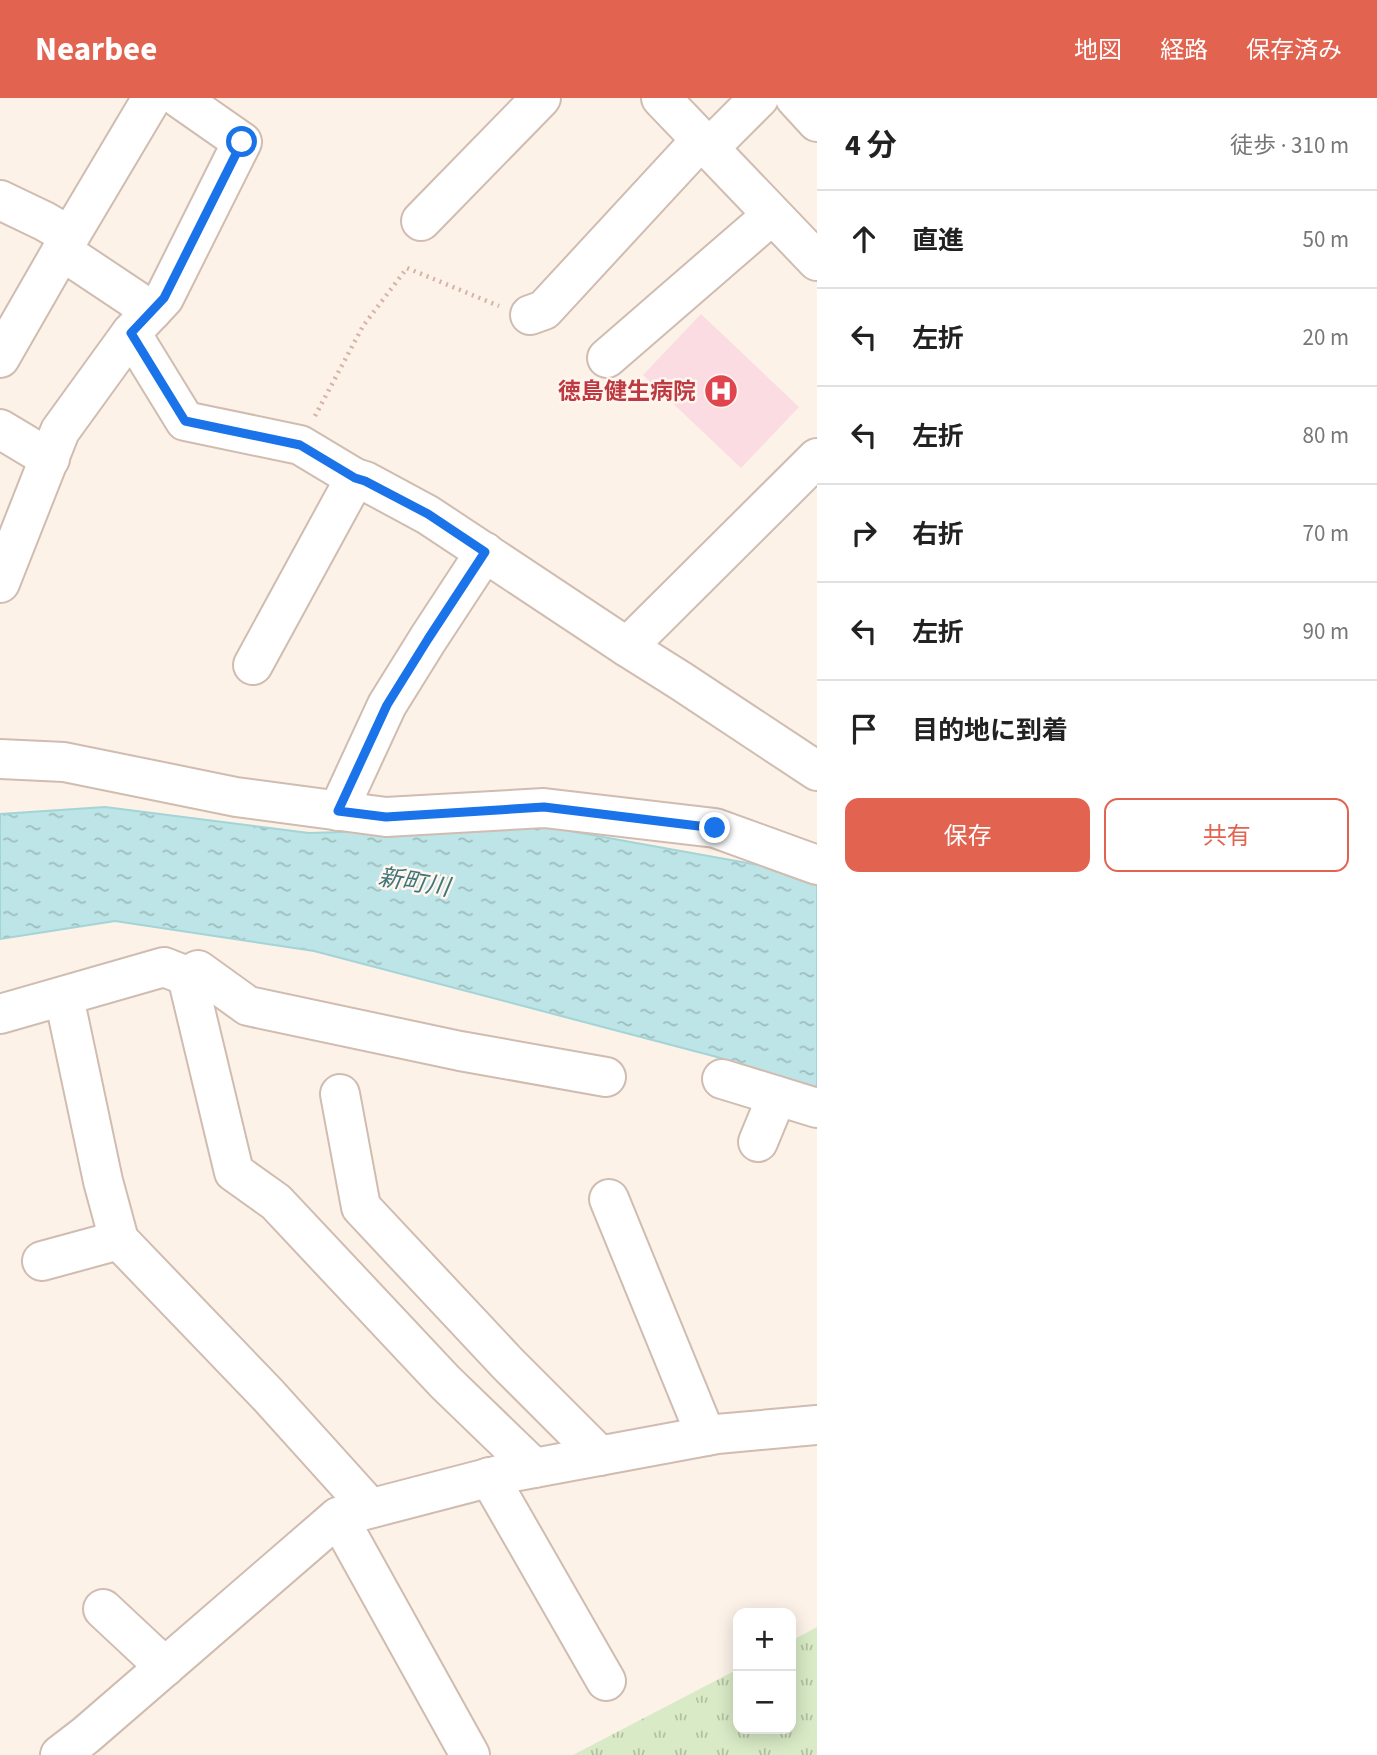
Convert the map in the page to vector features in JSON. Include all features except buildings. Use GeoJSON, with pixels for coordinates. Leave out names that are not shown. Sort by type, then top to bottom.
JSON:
{"type":"FeatureCollection","features":[{"type":"Feature","properties":{"kind":"street"},"geometry":{"type":"LineString","coordinates":[[0,358],[152,98]]}},
{"type":"Feature","properties":{"kind":"street"},"geometry":{"type":"LineString","coordinates":[[0,583],[60,431],[141,322],[164,298],[242,142],[179,98]]}},
{"type":"Feature","properties":{"kind":"street"},"geometry":{"type":"LineString","coordinates":[[421,221],[541,98]]}},
{"type":"Feature","properties":{"kind":"street"},"geometry":{"type":"LineString","coordinates":[[661,98],[817,261]]}},
{"type":"Feature","properties":{"kind":"street"},"geometry":{"type":"LineString","coordinates":[[530,315],[544,310],[705,144],[759,98]]}},
{"type":"Feature","properties":{"kind":"street"},"geometry":{"type":"LineString","coordinates":[[794,98],[817,122]]}},
{"type":"Feature","properties":{"kind":"street"},"geometry":{"type":"LineString","coordinates":[[0,200],[44,220],[141,322],[185,421],[300,445],[355,478],[428,514],[817,771]]}},
{"type":"Feature","properties":{"kind":"street"},"geometry":{"type":"LineString","coordinates":[[607,358],[772,215]]}},
{"type":"Feature","properties":{"kind":"street"},"geometry":{"type":"LineString","coordinates":[[0,429],[50,459]]}},
{"type":"Feature","properties":{"kind":"street"},"geometry":{"type":"LineString","coordinates":[[627,647],[817,458]]}},
{"type":"Feature","properties":{"kind":"street"},"geometry":{"type":"LineString","coordinates":[[253,666],[355,478]]}},
{"type":"Feature","properties":{"kind":"street"},"geometry":{"type":"LineString","coordinates":[[338,811],[387,705],[485,552]]}},
{"type":"Feature","properties":{"kind":"street"},"geometry":{"type":"LineString","coordinates":[[0,759],[64,762],[236,797],[386,817],[544,807],[715,828],[816,863]]}},
{"type":"Feature","properties":{"kind":"street"},"geometry":{"type":"LineString","coordinates":[[0,1014],[164,967],[187,976],[198,970],[248,1006],[460,1051],[606,1077]]}},
{"type":"Feature","properties":{"kind":"street"},"geometry":{"type":"LineString","coordinates":[[187,976],[234,1172],[276,1202],[445,1381],[534,1468]]}},
{"type":"Feature","properties":{"kind":"street"},"geometry":{"type":"LineString","coordinates":[[64,997],[103,1181],[119,1240],[268,1395],[354,1512],[470,1755]]}},
{"type":"Feature","properties":{"kind":"street"},"geometry":{"type":"LineString","coordinates":[[722,1079],[817,1108]]}},
{"type":"Feature","properties":{"kind":"street"},"geometry":{"type":"LineString","coordinates":[[340,1094],[361,1207],[508,1364],[600,1456]]}},
{"type":"Feature","properties":{"kind":"street"},"geometry":{"type":"LineString","coordinates":[[758,1142],[777,1096]]}},
{"type":"Feature","properties":{"kind":"street"},"geometry":{"type":"LineString","coordinates":[[610,1199],[706,1436]]}},
{"type":"Feature","properties":{"kind":"street"},"geometry":{"type":"LineString","coordinates":[[42,1261],[119,1240]]}},
{"type":"Feature","properties":{"kind":"street"},"geometry":{"type":"LineString","coordinates":[[60,1755],[354,1512],[534,1468],[706,1436],[817,1425]]}},
{"type":"Feature","properties":{"kind":"street"},"geometry":{"type":"LineString","coordinates":[[489,1478],[606,1681]]}},
{"type":"Feature","properties":{"kind":"street"},"geometry":{"type":"LineString","coordinates":[[103,1609],[165,1667]]}},
{"type":"Feature","properties":{"kind":"path"},"geometry":{"type":"LineString","coordinates":[[300,445],[363,326],[407,268],[491,304],[530,315]]}},
{"type":"Feature","properties":{"kind":"shaded area","name":"徳島健生病院"},"geometry":{"type":"Polygon","coordinates":[[[701,314],[799,407],[741,468],[643,375],[701,314]]]}},
{"type":"Feature","properties":{"kind":"green space"},"geometry":{"type":"Polygon","coordinates":[[[817,1627],[817,1755],[573,1755],[733,1672],[733,1734],[796,1734],[796,1638],[817,1627]]]}},
{"type":"Feature","properties":{"kind":"water","name":"新町川"},"geometry":{"type":"Polygon","coordinates":[[[105,807],[309,833],[542,826],[781,869],[817,883],[817,1090],[717,1057],[314,951],[115,921],[0,939],[0,814],[105,807]]]}},
{"type":"Feature","properties":{"kind":"place","name":"徳島健生病院"},"geometry":{"type":"Point","coordinates":[721,391]}},
{"type":"Feature","properties":{"kind":"route"},"geometry":{"type":"LineString","coordinates":[[242,142],[164,298],[131,333],[185,421],[300,445],[355,478],[428,514],[485,552],[387,705],[338,811],[386,817],[544,807],[715,828]]}}]}
